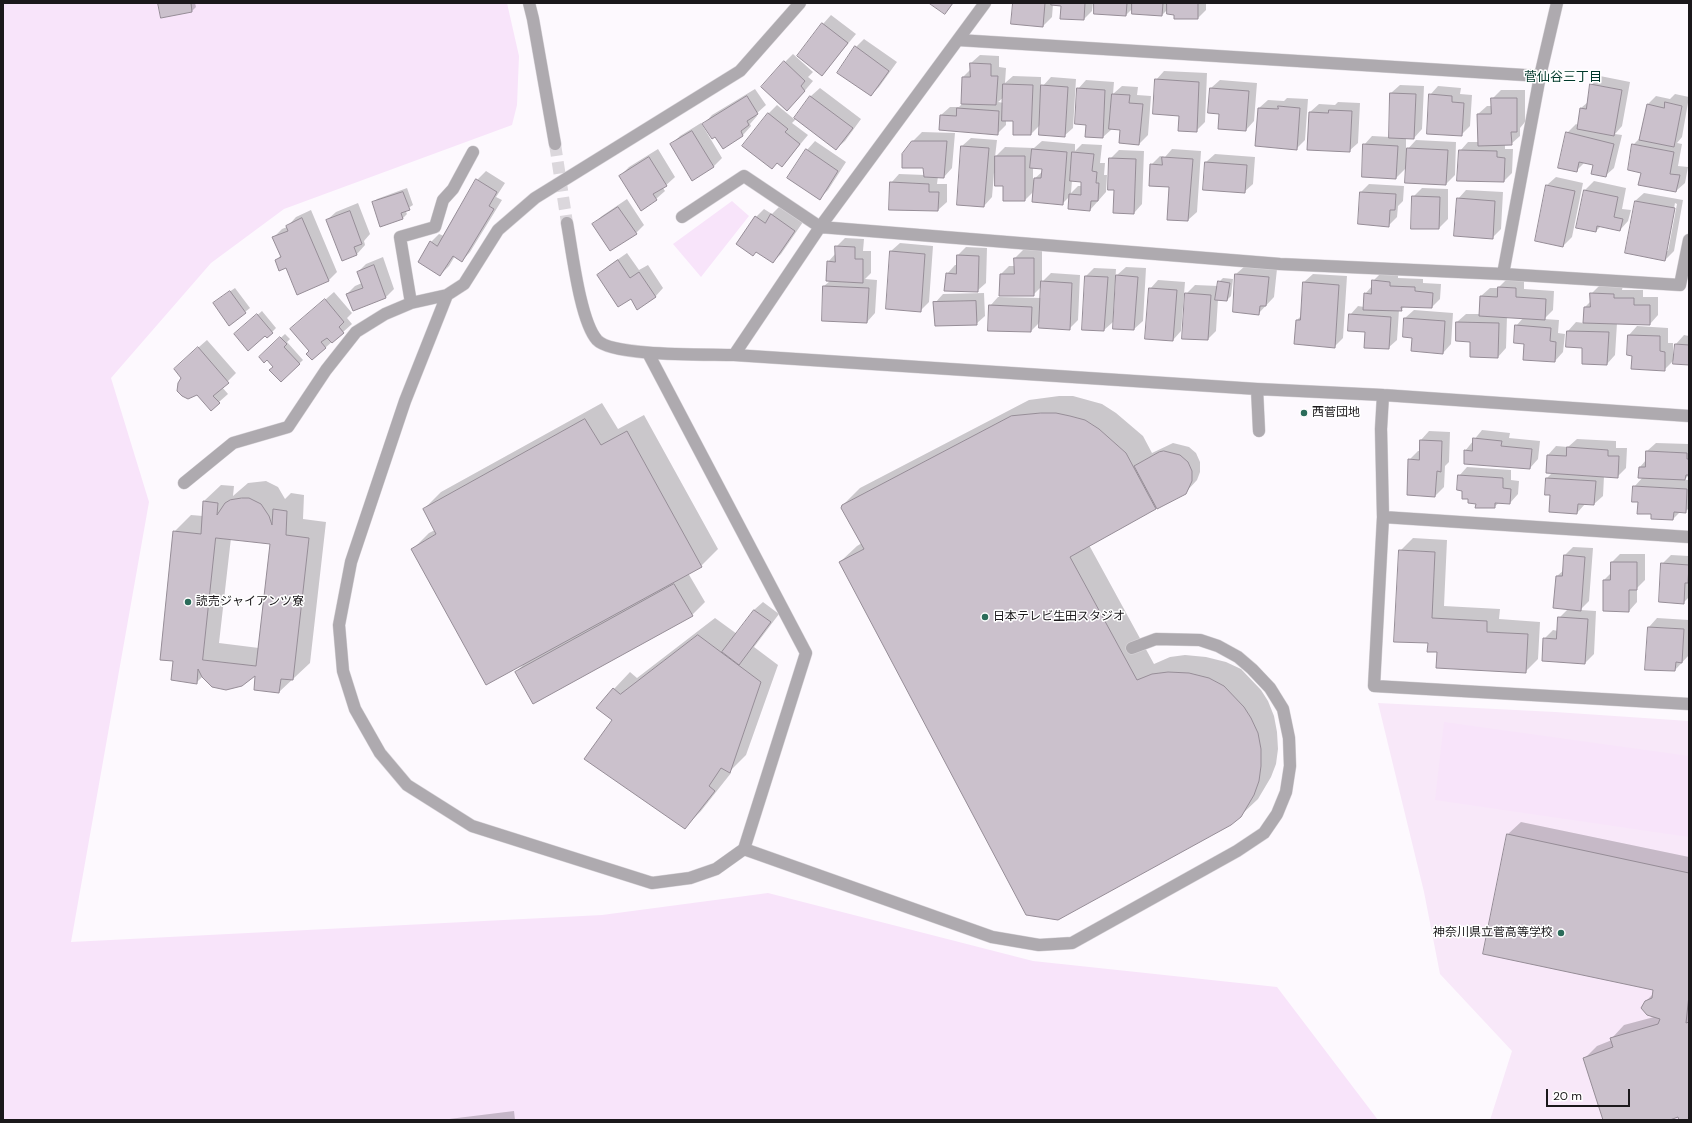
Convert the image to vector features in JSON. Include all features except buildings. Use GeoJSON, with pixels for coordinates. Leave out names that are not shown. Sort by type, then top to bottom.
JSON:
{"type":"FeatureCollection","features":[{"type":"Feature","properties":{"kind":"street"},"geometry":{"type":"LineString","coordinates":[[529,3],[555,144]]}},
{"type":"Feature","properties":{"kind":"street"},"geometry":{"type":"LineString","coordinates":[[184,483],[233,443],[288,427],[326,370],[356,332],[385,314],[411,302],[447,295],[464,284],[498,230],[520,211],[536,198],[740,71],[800,3]]}},
{"type":"Feature","properties":{"kind":"street"},"geometry":{"type":"LineString","coordinates":[[734,355],[820,227],[985,3]]}},
{"type":"Feature","properties":{"kind":"street"},"geometry":{"type":"LineString","coordinates":[[1503,274],[1540,76],[1557,3]]}},
{"type":"Feature","properties":{"kind":"street"},"geometry":{"type":"LineString","coordinates":[[958,40],[1540,76]]}},
{"type":"Feature","properties":{"kind":"street"},"geometry":{"type":"LineString","coordinates":[[411,302],[400,237],[435,226],[443,200],[453,189],[473,152]]}},
{"type":"Feature","properties":{"kind":"street"},"geometry":{"type":"LineString","coordinates":[[682,217],[744,176],[820,227],[1280,264],[1503,274],[1680,285],[1689,240]]}},
{"type":"Feature","properties":{"kind":"street"},"geometry":{"type":"LineString","coordinates":[[567,223],[584,316],[597,340],[616,348],[648,353],[734,355],[1257,389],[1383,395],[1689,416]]}},
{"type":"Feature","properties":{"kind":"street"},"geometry":{"type":"LineString","coordinates":[[447,295],[405,401],[351,562],[339,625],[343,670],[355,709],[380,753],[407,785],[472,826],[652,883],[690,878],[716,869],[744,850],[806,653],[648,353]]}},
{"type":"Feature","properties":{"kind":"street"},"geometry":{"type":"LineString","coordinates":[[1257,389],[1260,431]]}},
{"type":"Feature","properties":{"kind":"street"},"geometry":{"type":"LineString","coordinates":[[1383,395],[1381,428],[1383,517],[1374,686],[1689,704]]}},
{"type":"Feature","properties":{"kind":"street"},"geometry":{"type":"LineString","coordinates":[[1383,517],[1689,537]]}},
{"type":"Feature","properties":{"kind":"street"},"geometry":{"type":"LineString","coordinates":[[744,850],[992,937],[1039,945],[1072,943],[1236,851],[1264,833],[1277,814],[1286,792],[1290,766],[1289,738],[1283,709],[1270,688],[1252,669],[1238,657],[1218,646],[1200,640],[1156,639],[1132,648]]}},
{"type":"Feature","properties":{"kind":"shaded area"},"geometry":{"type":"Polygon","coordinates":[[[3,3],[507,3],[519,56],[517,105],[512,125],[284,209],[211,263],[111,378],[149,502],[71,942],[602,915],[768,893],[1033,961],[1277,987],[1378,1120],[3,1120],[3,3]]]}},
{"type":"Feature","properties":{"kind":"shaded area"},"geometry":{"type":"Polygon","coordinates":[[[732,201],[749,216],[701,277],[673,244],[732,201]]]}},
{"type":"Feature","properties":{"kind":"shaded area","name":"神奈川県立菅高等学校"},"geometry":{"type":"Polygon","coordinates":[[[1378,703],[1555,712],[1689,721],[1689,1120],[1490,1120],[1512,1051],[1440,974],[1424,892],[1378,703]]]}},
{"type":"Feature","properties":{"kind":"shaded area"},"geometry":{"type":"Polygon","coordinates":[[[1444,722],[1689,756],[1689,837],[1435,800],[1444,722]]]}},
{"type":"Feature","properties":{"kind":"tunnel"},"geometry":{"type":"LineString","coordinates":[[555,144],[567,223]]}},
{"type":"Feature","properties":{"kind":"place","name":"西菅団地"},"geometry":{"type":"Point","coordinates":[1304,413]}},
{"type":"Feature","properties":{"kind":"place","name":"読売ジャイアンツ寮"},"geometry":{"type":"Point","coordinates":[188,602]}},
{"type":"Feature","properties":{"kind":"place","name":"日本テレビ生田スタジオ"},"geometry":{"type":"Point","coordinates":[985,617]}},
{"type":"Feature","properties":{"kind":"place","name":"神奈川県立菅高等学校"},"geometry":{"type":"Point","coordinates":[1561,933]}},
{"type":"Feature","properties":{"kind":"district","name":"菅仙谷三丁目"},"geometry":{"type":"Point","coordinates":[1563,78]}}]}
